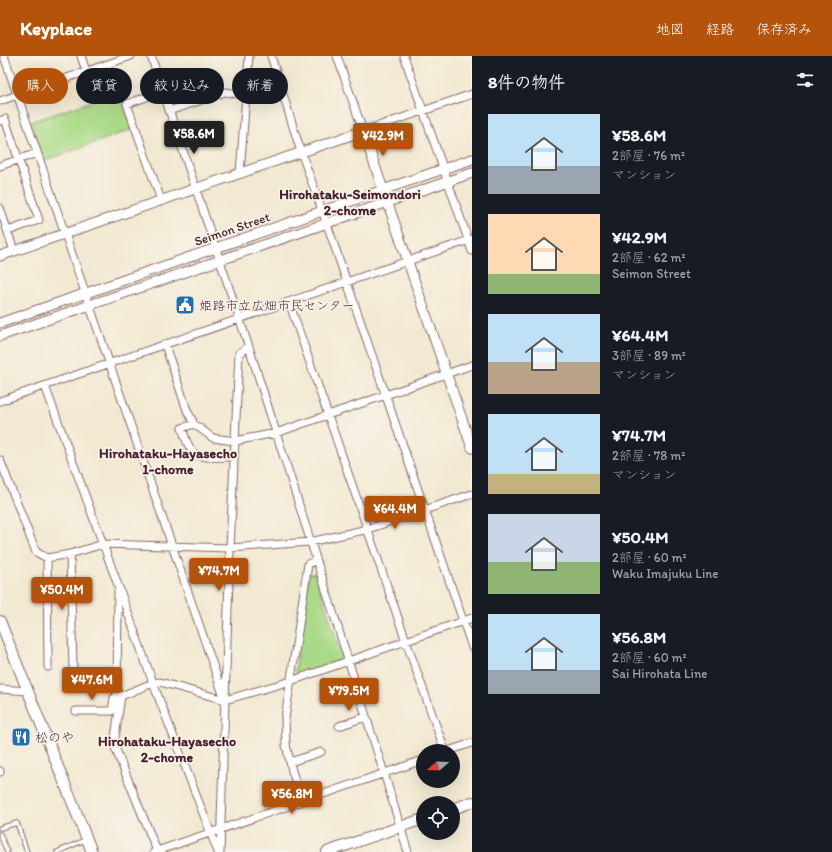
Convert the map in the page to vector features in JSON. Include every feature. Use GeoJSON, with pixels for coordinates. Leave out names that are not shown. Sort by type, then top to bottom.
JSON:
{"type":"FeatureCollection","features":[{"type":"Feature","properties":{"kind":"main road"},"geometry":{"type":"LineString","coordinates":[[0,621],[92,852]]}},
{"type":"Feature","properties":{"kind":"main road"},"geometry":{"type":"LineString","coordinates":[[460,806],[472,802]]}},
{"type":"Feature","properties":{"kind":"main road"},"geometry":{"type":"LineString","coordinates":[[327,852],[416,821]]}},
{"type":"Feature","properties":{"kind":"street"},"geometry":{"type":"LineString","coordinates":[[4,56],[12,78]]}},
{"type":"Feature","properties":{"kind":"street"},"geometry":{"type":"LineString","coordinates":[[81,56],[85,68]]}},
{"type":"Feature","properties":{"kind":"street"},"geometry":{"type":"LineString","coordinates":[[95,68],[131,56]]}},
{"type":"Feature","properties":{"kind":"street"},"geometry":{"type":"LineString","coordinates":[[151,56],[155,68]]}},
{"type":"Feature","properties":{"kind":"street"},"geometry":{"type":"LineString","coordinates":[[248,68],[249,56]]}},
{"type":"Feature","properties":{"kind":"street"},"geometry":{"type":"LineString","coordinates":[[271,56],[301,152],[323,211],[472,646]]}},
{"type":"Feature","properties":{"kind":"street"},"geometry":{"type":"LineString","coordinates":[[337,56],[472,448]]}},
{"type":"Feature","properties":{"kind":"street"},"geometry":{"type":"LineString","coordinates":[[404,56],[470,240],[472,251]]}},
{"type":"Feature","properties":{"kind":"street"},"geometry":{"type":"LineString","coordinates":[[169,111],[225,92],[232,93]]}},
{"type":"Feature","properties":{"kind":"street"},"geometry":{"type":"LineString","coordinates":[[0,256],[472,94]]}},
{"type":"Feature","properties":{"kind":"street"},"geometry":{"type":"LineString","coordinates":[[0,101],[12,97]]}},
{"type":"Feature","properties":{"kind":"street"},"geometry":{"type":"LineString","coordinates":[[140,99],[127,104],[161,200]]}},
{"type":"Feature","properties":{"kind":"street"},"geometry":{"type":"LineString","coordinates":[[21,104],[225,700]]}},
{"type":"Feature","properties":{"kind":"street"},"geometry":{"type":"LineString","coordinates":[[167,104],[249,347],[408,852]]}},
{"type":"Feature","properties":{"kind":"street"},"geometry":{"type":"LineString","coordinates":[[240,173],[245,104]]}},
{"type":"Feature","properties":{"kind":"street"},"geometry":{"type":"LineString","coordinates":[[0,121],[5,119],[39,220],[8,231]]}},
{"type":"Feature","properties":{"kind":"street"},"geometry":{"type":"LineString","coordinates":[[0,166],[37,153]]}},
{"type":"Feature","properties":{"kind":"street","name":"Seimon Street"},"geometry":{"type":"LineString","coordinates":[[0,323],[472,159]]}},
{"type":"Feature","properties":{"kind":"street","name":"Seimon Street"},"geometry":{"type":"LineString","coordinates":[[0,336],[472,173]]}},
{"type":"Feature","properties":{"kind":"street"},"geometry":{"type":"LineString","coordinates":[[0,208],[14,251]]}},
{"type":"Feature","properties":{"kind":"street"},"geometry":{"type":"LineString","coordinates":[[0,401],[470,240]]}},
{"type":"Feature","properties":{"kind":"street"},"geometry":{"type":"LineString","coordinates":[[289,302],[443,744]]}},
{"type":"Feature","properties":{"kind":"street"},"geometry":{"type":"LineString","coordinates":[[165,345],[187,410],[194,424],[213,438],[234,441],[276,433],[472,365]]}},
{"type":"Feature","properties":{"kind":"street"},"geometry":{"type":"LineString","coordinates":[[219,852],[234,441],[239,353],[249,347]]}},
{"type":"Feature","properties":{"kind":"street"},"geometry":{"type":"LineString","coordinates":[[45,386],[153,684],[219,852]]}},
{"type":"Feature","properties":{"kind":"street"},"geometry":{"type":"LineString","coordinates":[[194,424],[182,428],[188,446],[195,454],[200,456],[234,457]]}},
{"type":"Feature","properties":{"kind":"street"},"geometry":{"type":"LineString","coordinates":[[0,460],[36,552],[47,558],[70,554],[103,544],[230,548],[310,542],[368,529],[472,494]]}},
{"type":"Feature","properties":{"kind":"street"},"geometry":{"type":"LineString","coordinates":[[70,554],[72,667]]}},
{"type":"Feature","properties":{"kind":"street"},"geometry":{"type":"LineString","coordinates":[[47,558],[48,667]]}},
{"type":"Feature","properties":{"kind":"street"},"geometry":{"type":"LineString","coordinates":[[302,801],[286,745],[285,719],[308,564],[316,560]]}},
{"type":"Feature","properties":{"kind":"street"},"geometry":{"type":"LineString","coordinates":[[118,585],[119,697],[114,744],[156,852],[416,762]]}},
{"type":"Feature","properties":{"kind":"street"},"geometry":{"type":"LineString","coordinates":[[76,710],[112,711],[114,698],[160,682],[225,700],[291,681],[472,618]]}},
{"type":"Feature","properties":{"kind":"street"},"geometry":{"type":"LineString","coordinates":[[0,689],[28,691]]}},
{"type":"Feature","properties":{"kind":"street"},"geometry":{"type":"LineString","coordinates":[[339,726],[365,717]]}},
{"type":"Feature","properties":{"kind":"street"},"geometry":{"type":"LineString","coordinates":[[460,747],[472,743]]}},
{"type":"Feature","properties":{"kind":"street"},"geometry":{"type":"LineString","coordinates":[[290,762],[321,752]]}},
{"type":"Feature","properties":{"kind":"lane"},"geometry":{"type":"LineString","coordinates":[[0,828],[18,823],[27,852]]}},
{"type":"Feature","properties":{"kind":"lane"},"geometry":{"type":"LineString","coordinates":[[0,834],[6,852],[0,852]]}},
{"type":"Feature","properties":{"kind":"lane"},"geometry":{"type":"LineString","coordinates":[[57,852],[87,840]]}},
{"type":"Feature","properties":{"kind":"green space"},"geometry":{"type":"Polygon","coordinates":[[[84,104],[124,104],[133,129],[44,161],[30,122],[84,104]]]}},
{"type":"Feature","properties":{"kind":"green space"},"geometry":{"type":"Polygon","coordinates":[[[315,573],[342,657],[341,660],[298,675],[295,671],[309,574],[315,573]]]}},
{"type":"Feature","properties":{"kind":"place","name":"姫路市立広畑市民センター"},"geometry":{"type":"Point","coordinates":[185,305]}},
{"type":"Feature","properties":{"kind":"place","name":"松のや"},"geometry":{"type":"Point","coordinates":[21,737]}},
{"type":"Feature","properties":{"kind":"district","name":"Hirohataku-Seimondori 2-chome"},"geometry":{"type":"Point","coordinates":[350,202]}},
{"type":"Feature","properties":{"kind":"district","name":"Hirohataku-Hayasecho 1-chome"},"geometry":{"type":"Point","coordinates":[168,462]}},
{"type":"Feature","properties":{"kind":"district","name":"Hirohataku-Hayasecho 2-chome"},"geometry":{"type":"Point","coordinates":[167,750]}}]}
